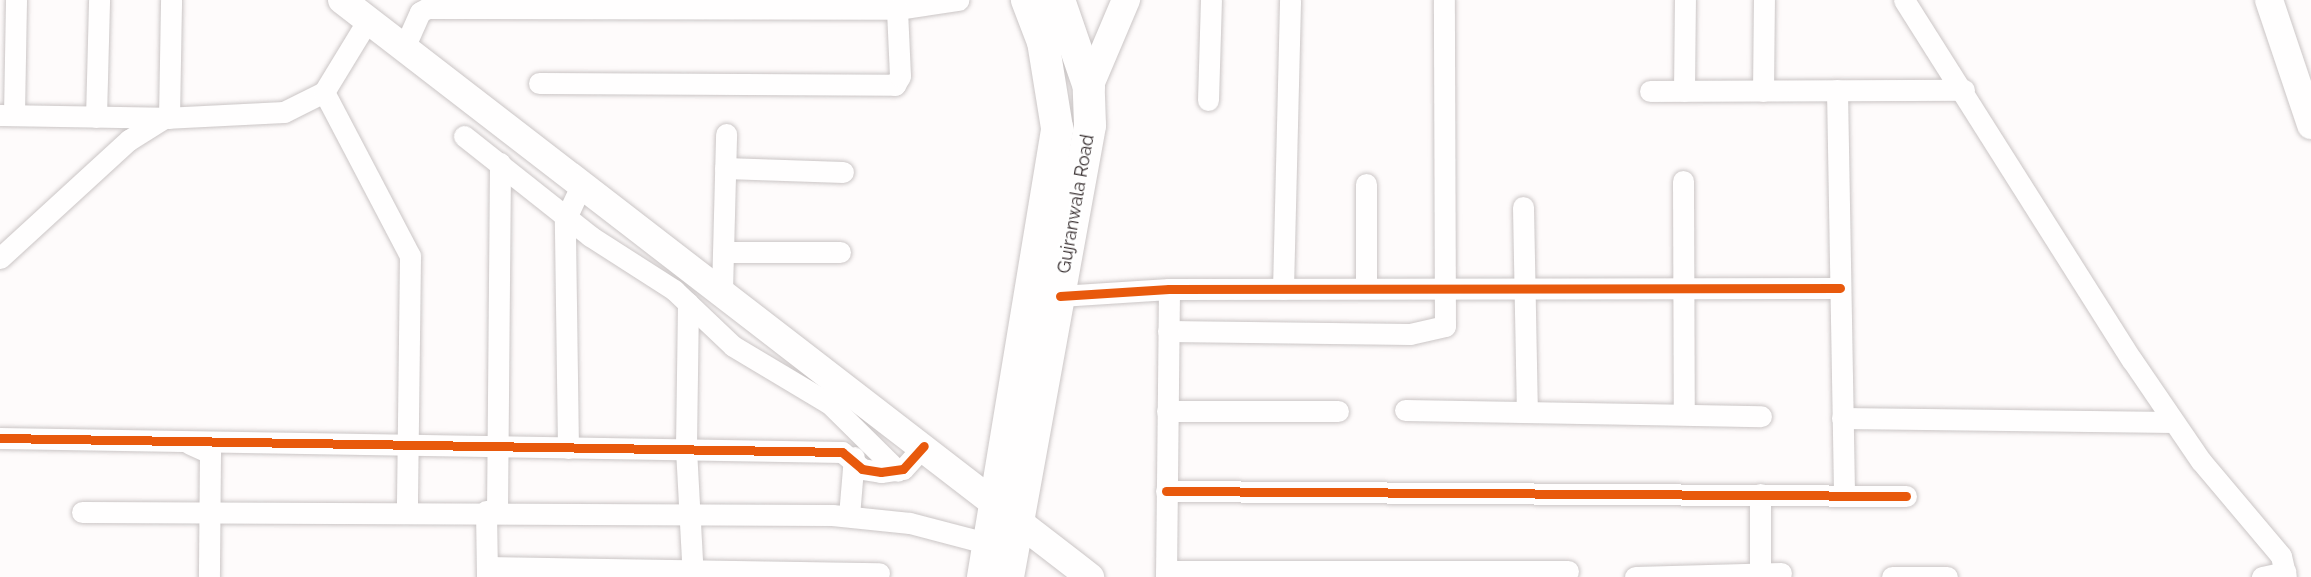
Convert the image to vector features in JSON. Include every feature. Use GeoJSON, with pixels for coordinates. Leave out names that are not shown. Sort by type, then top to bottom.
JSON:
{"type":"FeatureCollection","features":[{"type":"Feature","properties":{"kind":"highway","name":"Gujranwala Road"},"geometry":{"type":"LineString","coordinates":[[1008,577],[1010,513],[1057,128],[1043,42],[1027,0]]}},
{"type":"Feature","properties":{"kind":"highway","name":"Gujranwala Road"},"geometry":{"type":"LineString","coordinates":[[983,577],[990,544],[1010,513],[1060,296],[1090,125],[1090,88],[1059,0]]}},
{"type":"Feature","properties":{"kind":"main road"},"geometry":{"type":"LineString","coordinates":[[342,0],[924,446],[1090,577]]}},
{"type":"Feature","properties":{"kind":"main road"},"geometry":{"type":"LineString","coordinates":[[1090,88],[1126,0]]}},
{"type":"Feature","properties":{"kind":"main road"},"geometry":{"type":"LineString","coordinates":[[2269,0],[2311,125]]}},
{"type":"Feature","properties":{"kind":"street"},"geometry":{"type":"LineString","coordinates":[[16,0],[7,115],[167,118],[265,115],[324,93],[368,20]]}},
{"type":"Feature","properties":{"kind":"street"},"geometry":{"type":"LineString","coordinates":[[96,117],[99,0]]}},
{"type":"Feature","properties":{"kind":"street"},"geometry":{"type":"LineString","coordinates":[[167,118],[171,0]]}},
{"type":"Feature","properties":{"kind":"street"},"geometry":{"type":"LineString","coordinates":[[404,48],[420,12],[428,8],[897,9],[958,0]]}},
{"type":"Feature","properties":{"kind":"street"},"geometry":{"type":"LineString","coordinates":[[1208,100],[1211,0]]}},
{"type":"Feature","properties":{"kind":"street"},"geometry":{"type":"LineString","coordinates":[[1283,289],[1290,0]]}},
{"type":"Feature","properties":{"kind":"street"},"geometry":{"type":"LineString","coordinates":[[1168,331],[1427,332],[1445,326],[1444,0]]}},
{"type":"Feature","properties":{"kind":"street"},"geometry":{"type":"LineString","coordinates":[[1684,91],[1685,0]]}},
{"type":"Feature","properties":{"kind":"street"},"geometry":{"type":"LineString","coordinates":[[1763,91],[1764,0]]}},
{"type":"Feature","properties":{"kind":"street"},"geometry":{"type":"LineString","coordinates":[[1904,0],[2174,422],[2281,556],[2285,575],[2262,577]]}},
{"type":"Feature","properties":{"kind":"street"},"geometry":{"type":"LineString","coordinates":[[539,83],[895,85],[900,76],[897,9]]}},
{"type":"Feature","properties":{"kind":"street"},"geometry":{"type":"LineString","coordinates":[[1838,90],[1844,495]]}},
{"type":"Feature","properties":{"kind":"street"},"geometry":{"type":"LineString","coordinates":[[1650,91],[1964,90]]}},
{"type":"Feature","properties":{"kind":"street"},"geometry":{"type":"LineString","coordinates":[[324,93],[384,216],[409,252],[407,511]]}},
{"type":"Feature","properties":{"kind":"street"},"geometry":{"type":"LineString","coordinates":[[0,258],[129,140],[167,118]]}},
{"type":"Feature","properties":{"kind":"street"},"geometry":{"type":"LineString","coordinates":[[686,301],[711,283],[723,252],[726,134]]}},
{"type":"Feature","properties":{"kind":"street"},"geometry":{"type":"LineString","coordinates":[[464,135],[566,214],[686,301],[733,346],[830,404],[898,471]]}},
{"type":"Feature","properties":{"kind":"street"},"geometry":{"type":"LineString","coordinates":[[500,163],[492,511],[487,572],[879,573]]}},
{"type":"Feature","properties":{"kind":"street"},"geometry":{"type":"LineString","coordinates":[[725,168],[844,172]]}},
{"type":"Feature","properties":{"kind":"street"},"geometry":{"type":"LineString","coordinates":[[1684,181],[1684,414]]}},
{"type":"Feature","properties":{"kind":"street"},"geometry":{"type":"LineString","coordinates":[[568,447],[566,214],[582,184]]}},
{"type":"Feature","properties":{"kind":"street"},"geometry":{"type":"LineString","coordinates":[[1366,184],[1366,288]]}},
{"type":"Feature","properties":{"kind":"street"},"geometry":{"type":"LineString","coordinates":[[1523,207],[1522,288],[1527,408]]}},
{"type":"Feature","properties":{"kind":"street"},"geometry":{"type":"LineString","coordinates":[[723,252],[840,252]]}},
{"type":"Feature","properties":{"kind":"street"},"geometry":{"type":"LineString","coordinates":[[1060,296],[1169,289],[1840,288]]}},
{"type":"Feature","properties":{"kind":"street"},"geometry":{"type":"LineString","coordinates":[[1169,289],[1166,574],[1563,573]]}},
{"type":"Feature","properties":{"kind":"street"},"geometry":{"type":"LineString","coordinates":[[686,301],[686,449],[693,574]]}},
{"type":"Feature","properties":{"kind":"street"},"geometry":{"type":"LineString","coordinates":[[1405,410],[1527,408],[1761,416]]}},
{"type":"Feature","properties":{"kind":"street"},"geometry":{"type":"LineString","coordinates":[[1167,411],[1338,411]]}},
{"type":"Feature","properties":{"kind":"street"},"geometry":{"type":"LineString","coordinates":[[1842,418],[2174,422]]}},
{"type":"Feature","properties":{"kind":"street"},"geometry":{"type":"LineString","coordinates":[[0,438],[686,449],[854,457],[867,471],[898,471],[924,446]]}},
{"type":"Feature","properties":{"kind":"street"},"geometry":{"type":"LineString","coordinates":[[186,441],[210,453],[209,577]]}},
{"type":"Feature","properties":{"kind":"street"},"geometry":{"type":"LineString","coordinates":[[849,516],[854,457]]}},
{"type":"Feature","properties":{"kind":"street"},"geometry":{"type":"LineString","coordinates":[[1166,491],[1906,496]]}},
{"type":"Feature","properties":{"kind":"street"},"geometry":{"type":"LineString","coordinates":[[1635,577],[1770,573],[1760,494]]}},
{"type":"Feature","properties":{"kind":"street"},"geometry":{"type":"LineString","coordinates":[[82,512],[492,511],[849,516],[990,544]]}},
{"type":"Feature","properties":{"kind":"street"},"geometry":{"type":"LineString","coordinates":[[1892,577],[1947,577]]}},
{"type":"Feature","properties":{"kind":"cycle path"},"geometry":{"type":"LineString","coordinates":[[1060,296],[1169,289],[1840,288]]}},
{"type":"Feature","properties":{"kind":"cycle path"},"geometry":{"type":"LineString","coordinates":[[0,438],[842,452],[862,469],[881,472],[903,469],[924,446]]}},
{"type":"Feature","properties":{"kind":"cycle path"},"geometry":{"type":"LineString","coordinates":[[1166,491],[1906,496]]}}]}
